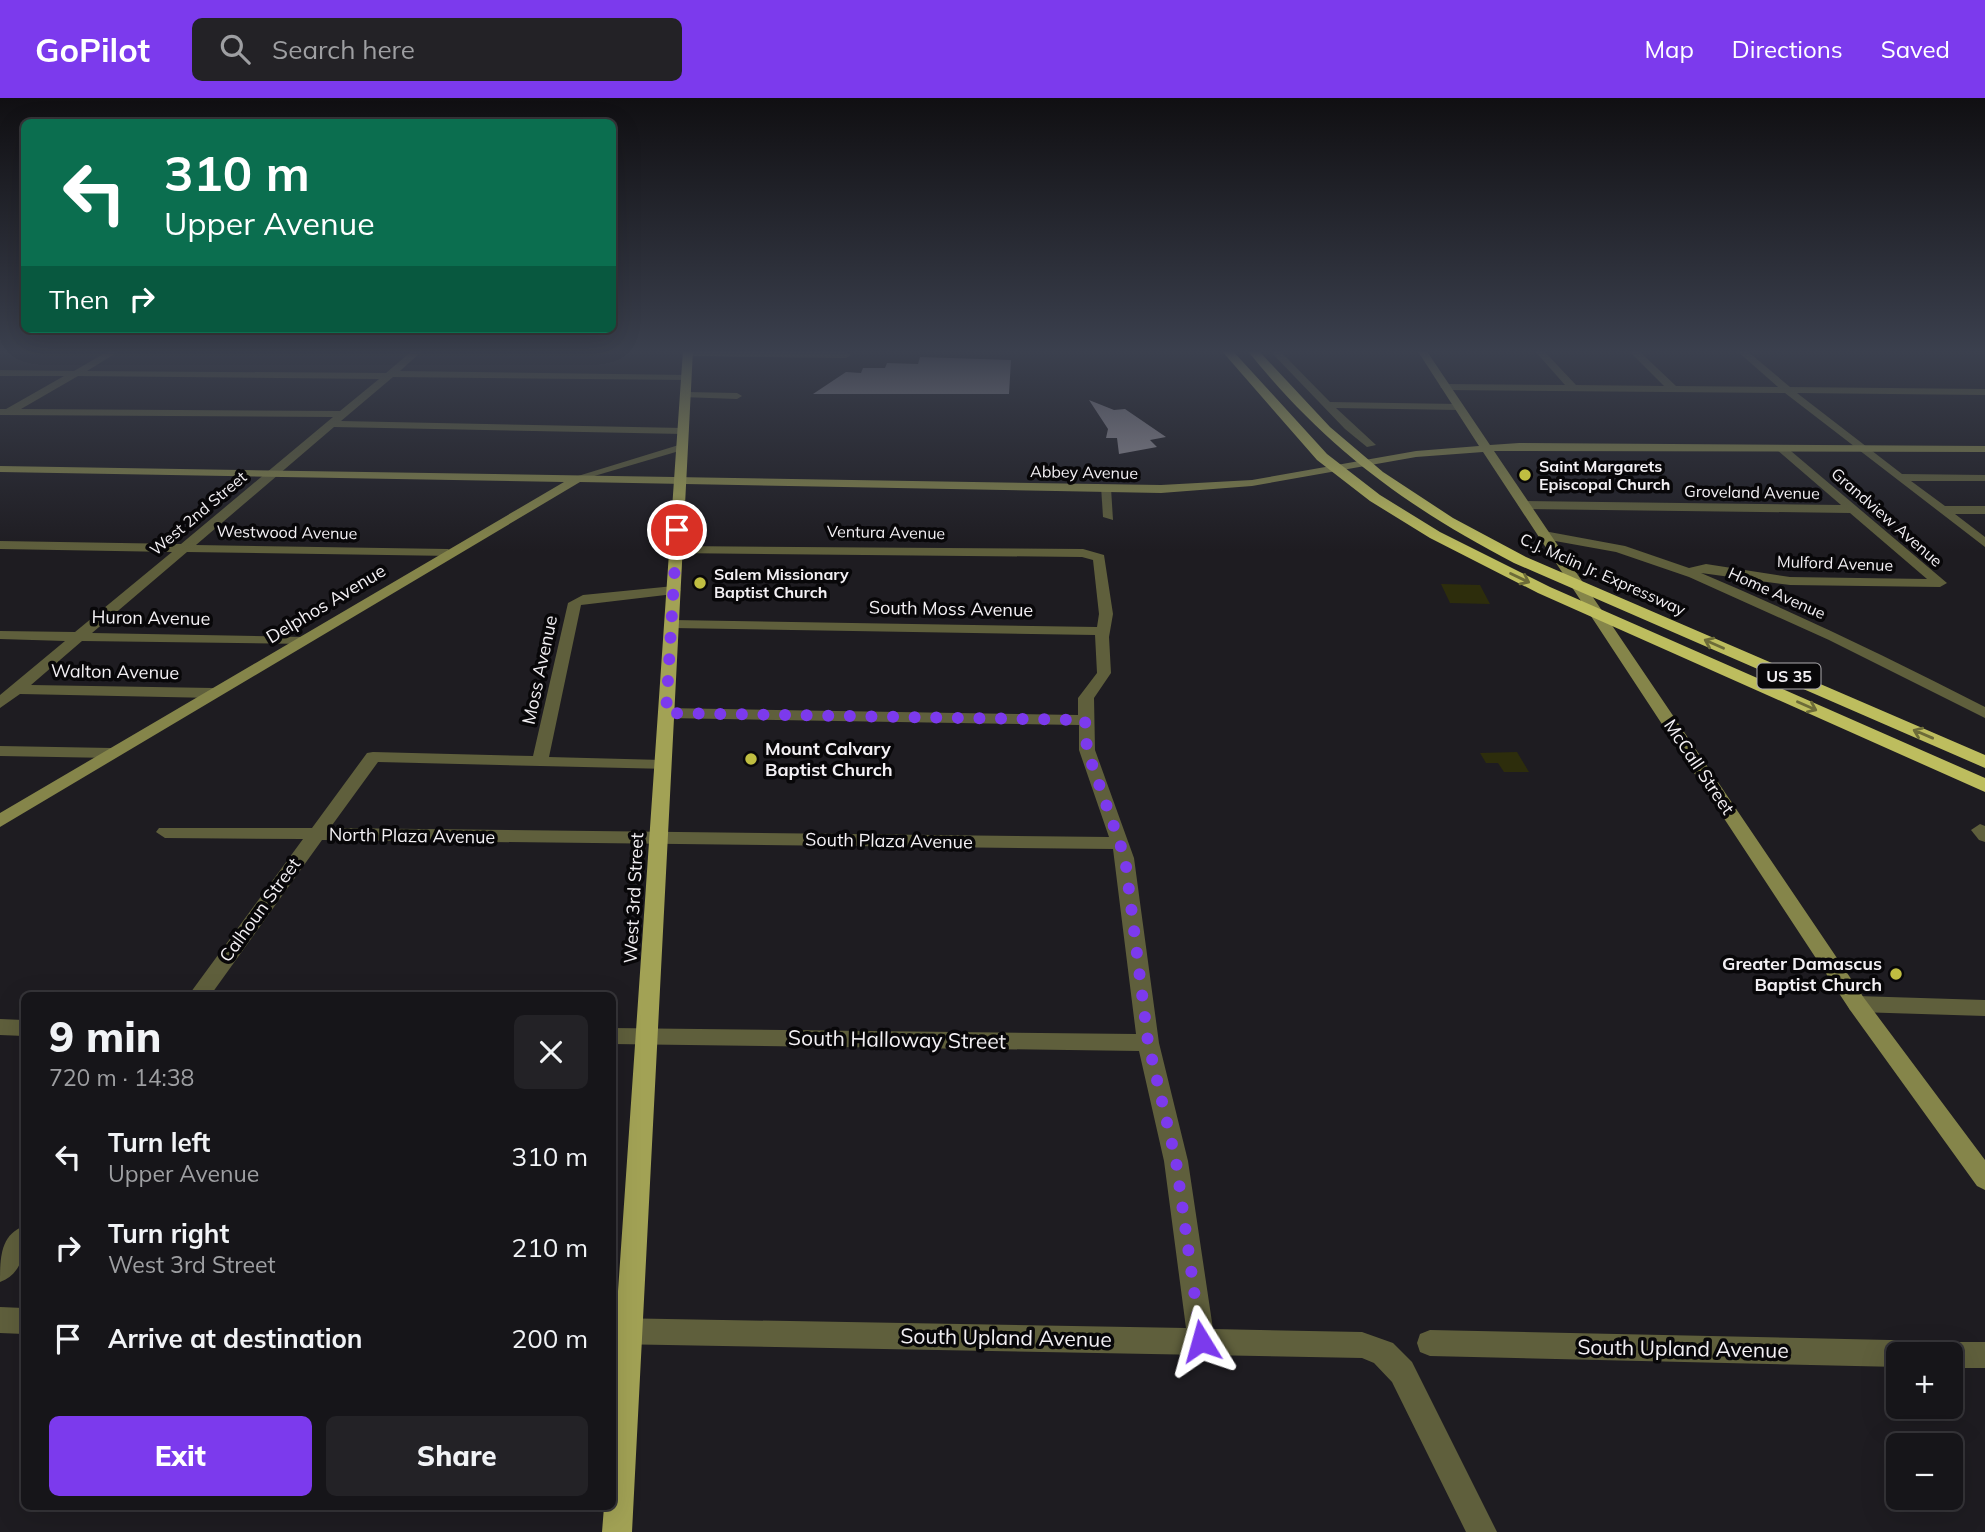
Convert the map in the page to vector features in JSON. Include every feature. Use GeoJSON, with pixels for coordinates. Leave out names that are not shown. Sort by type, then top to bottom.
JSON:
{"type":"FeatureCollection","features":[{"type":"Feature","properties":{"kind":"highway","name":"C.J. Mclin Jr. Expressway"},"geometry":{"type":"LineString","coordinates":[[1284,417],[1300,435],[1349,465],[1520,560],[1985,762]]}},
{"type":"Feature","properties":{"kind":"highway","name":"C.J. Mclin Jr. Expressway"},"geometry":{"type":"LineString","coordinates":[[1315,417],[1337,440],[1349,465],[1401,514],[1479,558],[1985,786]]}},
{"type":"Feature","properties":{"kind":"main road","name":"West 3rd Street"},"geometry":{"type":"LineString","coordinates":[[617,1532],[620,1331],[646,1037],[684,417]]}},
{"type":"Feature","properties":{"kind":"street","name":"West 2nd Street"},"geometry":{"type":"LineString","coordinates":[[0,703],[336,417]]}},
{"type":"Feature","properties":{"kind":"street"},"geometry":{"type":"LineString","coordinates":[[1340,417],[1371,445]]}},
{"type":"Feature","properties":{"kind":"street","name":"McCall Street"},"geometry":{"type":"LineString","coordinates":[[1464,417],[1857,1004],[1985,1179]]}},
{"type":"Feature","properties":{"kind":"street"},"geometry":{"type":"LineString","coordinates":[[1823,417],[1985,543]]}},
{"type":"Feature","properties":{"kind":"street"},"geometry":{"type":"LineString","coordinates":[[328,424],[683,439]]}},
{"type":"Feature","properties":{"kind":"street","name":"Delphos Avenue"},"geometry":{"type":"LineString","coordinates":[[0,821],[448,553],[584,476],[683,439]]}},
{"type":"Feature","properties":{"kind":"street","name":"Abbey Avenue"},"geometry":{"type":"LineString","coordinates":[[0,469],[584,476],[1105,488],[1219,486],[1416,453],[1484,447],[1985,449]]}},
{"type":"Feature","properties":{"kind":"street","name":"Grandview Avenue"},"geometry":{"type":"LineString","coordinates":[[1782,448],[1940,583]]}},
{"type":"Feature","properties":{"kind":"street"},"geometry":{"type":"LineString","coordinates":[[1902,477],[1985,478]]}},
{"type":"Feature","properties":{"kind":"street"},"geometry":{"type":"LineString","coordinates":[[1105,488],[1109,517]]}},
{"type":"Feature","properties":{"kind":"street","name":"Groveland Avenue"},"geometry":{"type":"LineString","coordinates":[[1524,505],[1854,509]]}},
{"type":"Feature","properties":{"kind":"street"},"geometry":{"type":"LineString","coordinates":[[1942,510],[1985,510]]}},
{"type":"Feature","properties":{"kind":"street","name":"Home Avenue"},"geometry":{"type":"LineString","coordinates":[[1544,535],[1603,542],[1688,573],[1866,653],[1985,713]]}},
{"type":"Feature","properties":{"kind":"street","name":"Westwood Avenue"},"geometry":{"type":"LineString","coordinates":[[0,545],[448,553]]}},
{"type":"Feature","properties":{"kind":"street","name":"Ventura Avenue"},"geometry":{"type":"LineString","coordinates":[[676,550],[957,551],[1096,555],[1101,561],[1106,614],[1103,631]]}},
{"type":"Feature","properties":{"kind":"street","name":"Mulford Avenue"},"geometry":{"type":"LineString","coordinates":[[1688,573],[1706,568],[1790,581],[1940,583]]}},
{"type":"Feature","properties":{"kind":"street","name":"Moss Avenue"},"geometry":{"type":"LineString","coordinates":[[540,762],[575,603],[583,598],[674,590]]}},
{"type":"Feature","properties":{"kind":"street","name":"South Moss Avenue"},"geometry":{"type":"LineString","coordinates":[[672,624],[1103,631]]}},
{"type":"Feature","properties":{"kind":"street"},"geometry":{"type":"LineString","coordinates":[[1103,631],[1104,673],[1089,690],[1085,720],[1087,750],[1121,842],[1148,1042],[1176,1161],[1201,1341]]}},
{"type":"Feature","properties":{"kind":"street","name":"Huron Avenue"},"geometry":{"type":"LineString","coordinates":[[0,635],[302,641]]}},
{"type":"Feature","properties":{"kind":"street","name":"Walton Avenue"},"geometry":{"type":"LineString","coordinates":[[16,690],[214,693]]}},
{"type":"Feature","properties":{"kind":"street"},"geometry":{"type":"LineString","coordinates":[[666,713],[1085,720]]}},
{"type":"Feature","properties":{"kind":"street"},"geometry":{"type":"LineString","coordinates":[[0,751],[112,753]]}},
{"type":"Feature","properties":{"kind":"street","name":"Calhoun Street"},"geometry":{"type":"LineString","coordinates":[[201,992],[373,757],[540,762]]}},
{"type":"Feature","properties":{"kind":"street"},"geometry":{"type":"LineString","coordinates":[[540,762],[663,765]]}},
{"type":"Feature","properties":{"kind":"street","name":"North Plaza Avenue"},"geometry":{"type":"LineString","coordinates":[[166,832],[658,840]]}},
{"type":"Feature","properties":{"kind":"street","name":"South Plaza Avenue"},"geometry":{"type":"LineString","coordinates":[[658,840],[1121,842]]}},
{"type":"Feature","properties":{"kind":"street"},"geometry":{"type":"LineString","coordinates":[[1857,1004],[1985,1008]]}},
{"type":"Feature","properties":{"kind":"street"},"geometry":{"type":"LineString","coordinates":[[0,1027],[21,1028]]}},
{"type":"Feature","properties":{"kind":"street","name":"South Halloway Street"},"geometry":{"type":"LineString","coordinates":[[616,1036],[1148,1042]]}},
{"type":"Feature","properties":{"kind":"street"},"geometry":{"type":"LineString","coordinates":[[0,1270],[21,1241]]}},
{"type":"Feature","properties":{"kind":"street"},"geometry":{"type":"LineString","coordinates":[[0,1320],[21,1321]]}},
{"type":"Feature","properties":{"kind":"street","name":"South Upland Avenue"},"geometry":{"type":"LineString","coordinates":[[620,1331],[1362,1345],[1383,1352],[1402,1372],[1482,1532]]}},
{"type":"Feature","properties":{"kind":"street","name":"South Upland Avenue"},"geometry":{"type":"LineString","coordinates":[[1430,1343],[1886,1353]]}},
{"type":"Feature","properties":{"kind":"street"},"geometry":{"type":"LineString","coordinates":[[1963,1355],[1985,1355]]}},
{"type":"Feature","properties":{"kind":"shaded area"},"geometry":{"type":"Polygon","coordinates":[[[1441,584],[1480,585],[1490,604],[1450,603],[1441,584]]]}},
{"type":"Feature","properties":{"kind":"shaded area"},"geometry":{"type":"Polygon","coordinates":[[[1517,752],[1529,772],[1504,772],[1498,763],[1486,763],[1480,753],[1517,752]]]}},
{"type":"Feature","properties":{"kind":"building"},"geometry":{"type":"Polygon","coordinates":[[[1100,417],[1137,417],[1166,437],[1150,440],[1157,447],[1119,454],[1117,438],[1106,438],[1108,429],[1100,417]]]}},
{"type":"Feature","properties":{"kind":"place","name":"Saint Margarets Episcopal Church"},"geometry":{"type":"Point","coordinates":[1525,475]}},
{"type":"Feature","properties":{"kind":"place","name":"Salem Missionary Baptist Church"},"geometry":{"type":"Point","coordinates":[700,583]}},
{"type":"Feature","properties":{"kind":"place","name":"Mount Calvary Baptist Church"},"geometry":{"type":"Point","coordinates":[751,759]}},
{"type":"Feature","properties":{"kind":"place","name":"Greater Damascus Baptist Church"},"geometry":{"type":"Point","coordinates":[1896,974]}},
{"type":"Feature","properties":{"kind":"route"},"geometry":{"type":"LineString","coordinates":[[677,530],[666,713],[1085,720],[1087,750],[1125,858],[1148,1042],[1176,1161],[1201,1341]]}}]}
